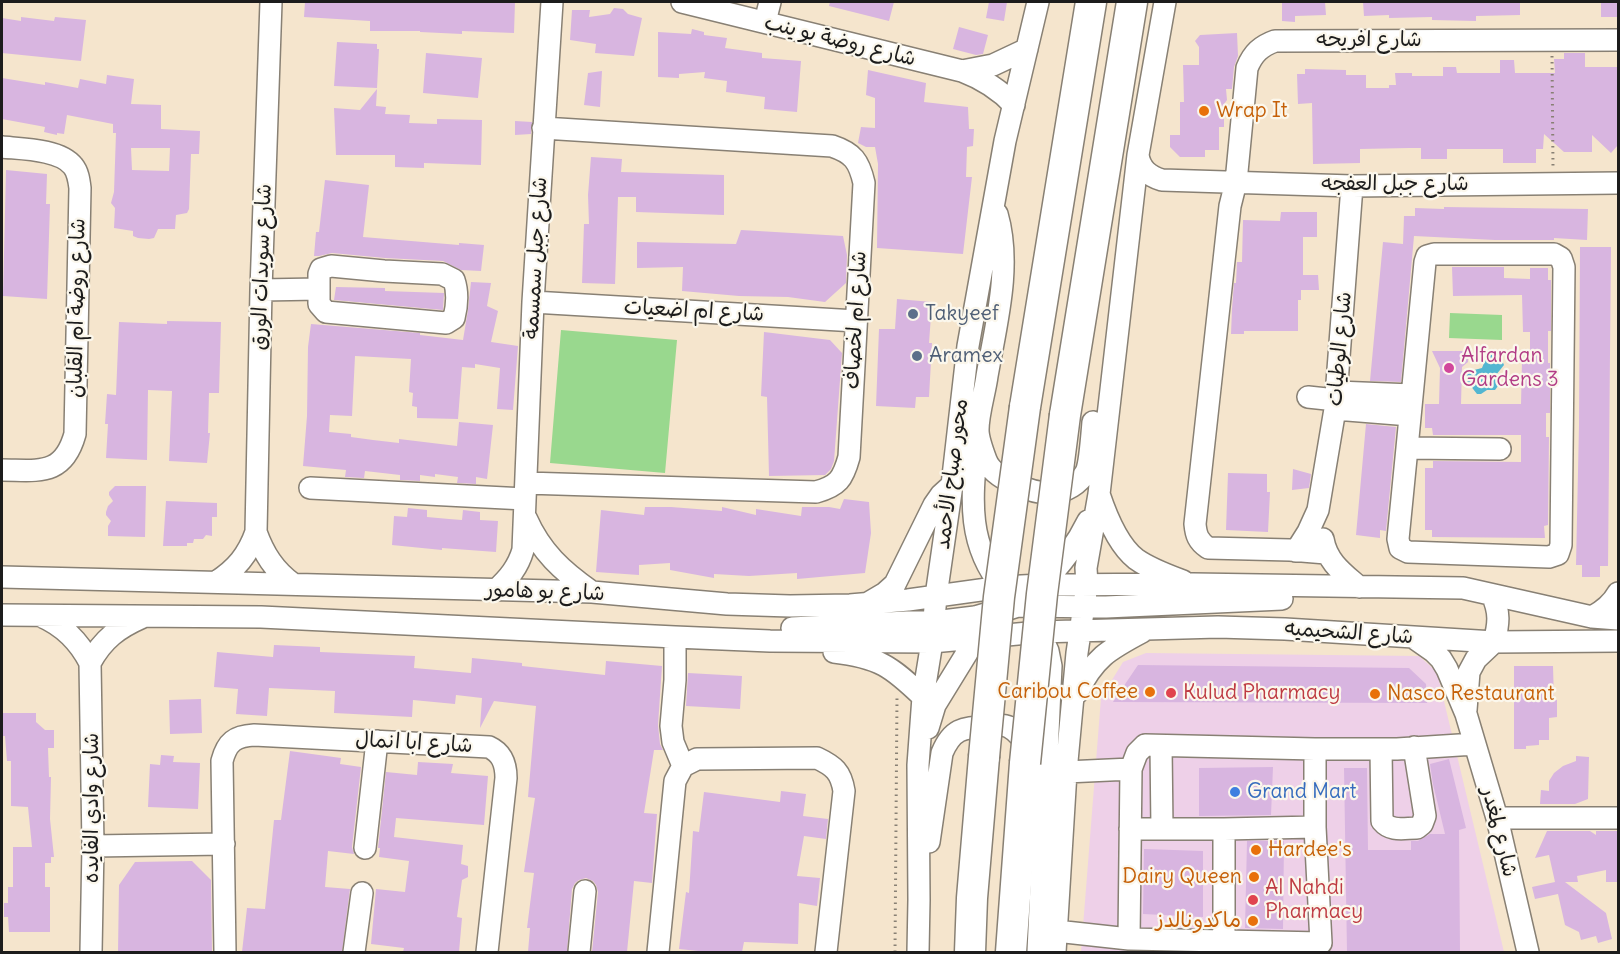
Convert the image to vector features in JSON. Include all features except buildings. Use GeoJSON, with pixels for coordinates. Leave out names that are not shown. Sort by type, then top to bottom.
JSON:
{"type":"FeatureCollection","features":[{"type":"Feature","properties":{"kind":"highway"},"geometry":{"type":"LineString","coordinates":[[970,952],[972,898],[999,597],[1025,407],[1091,2]]}},
{"type":"Feature","properties":{"kind":"highway"},"geometry":{"type":"LineString","coordinates":[[1011,952],[1025,763],[1042,594],[1065,415],[1132,2]]}},
{"type":"Feature","properties":{"kind":"street","name":"شارع سويدات الورق"},"geometry":{"type":"LineString","coordinates":[[271,2],[261,290],[256,532],[270,561],[292,584]]}},
{"type":"Feature","properties":{"kind":"street","name":"شارع جبل سمسمة"},"geometry":{"type":"LineString","coordinates":[[496,590],[514,571],[520,562],[523,550],[533,302],[552,2]]}},
{"type":"Feature","properties":{"kind":"street","name":"شارع روضة بو ينب"},"geometry":{"type":"LineString","coordinates":[[682,2],[962,71],[989,83],[1014,105]]}},
{"type":"Feature","properties":{"kind":"street"},"geometry":{"type":"LineString","coordinates":[[765,22],[770,2]]}},
{"type":"Feature","properties":{"kind":"street","name":"محور صباح الأحمد"},"geometry":{"type":"LineString","coordinates":[[918,952],[918,765],[923,697],[968,346],[1005,141],[1038,2]]}},
{"type":"Feature","properties":{"kind":"street"},"geometry":{"type":"LineString","coordinates":[[1055,952],[1066,772],[1087,585],[1086,568],[1099,494],[1138,155],[1165,2]]}},
{"type":"Feature","properties":{"kind":"street","name":"شارع افريحه"},"geometry":{"type":"LineString","coordinates":[[1236,182],[1247,68],[1257,50],[1266,44],[1286,40],[1618,40]]}},
{"type":"Feature","properties":{"kind":"street","name":"شارع روضة بو ينب"},"geometry":{"type":"LineString","coordinates":[[962,71],[993,65],[1027,49]]}},
{"type":"Feature","properties":{"kind":"street","name":"شارع ام لخصاف"},"geometry":{"type":"LineString","coordinates":[[525,499],[816,492],[829,489],[839,481],[846,470],[849,457],[864,183],[861,169],[854,158],[845,150],[832,146],[543,128]]}},
{"type":"Feature","properties":{"kind":"street","name":"شارع روضة ام القلبان"},"geometry":{"type":"LineString","coordinates":[[2,147],[53,154],[64,158],[76,171],[80,188],[75,434],[71,448],[64,459],[53,467],[40,470],[2,470]]}},
{"type":"Feature","properties":{"kind":"street","name":"شارع جبل العفجه"},"geometry":{"type":"LineString","coordinates":[[1138,155],[1140,165],[1146,172],[1155,178],[1171,180],[1352,186],[1618,183]]}},
{"type":"Feature","properties":{"kind":"street","name":"شارع جبل العفجه"},"geometry":{"type":"LineString","coordinates":[[1132,198],[1171,180]]}},
{"type":"Feature","properties":{"kind":"street"},"geometry":{"type":"LineString","coordinates":[[1236,182],[1230,206],[1196,512],[1196,533],[1199,542],[1208,548],[1326,553],[1339,569],[1359,587]]}},
{"type":"Feature","properties":{"kind":"street","name":"شارع الوطيات"},"geometry":{"type":"LineString","coordinates":[[1296,551],[1318,510],[1336,400],[1352,186]]}},
{"type":"Feature","properties":{"kind":"street"},"geometry":{"type":"LineString","coordinates":[[994,204],[1001,228],[1003,265],[998,316],[978,431],[973,484],[974,516],[976,536],[982,555],[1002,586],[1010,607],[1018,619],[1039,632],[1048,651],[1051,666],[1038,952]]}},
{"type":"Feature","properties":{"kind":"street"},"geometry":{"type":"LineString","coordinates":[[1434,254],[1554,254],[1561,258],[1564,267],[1561,545],[1558,554],[1549,557],[1432,553],[1408,552],[1400,548],[1398,539],[1407,448],[1427,256],[1434,254]]}},
{"type":"Feature","properties":{"kind":"street"},"geometry":{"type":"LineString","coordinates":[[331,266],[442,274],[454,280],[457,290],[455,315],[446,323],[329,314],[320,304],[319,289],[321,269],[331,266]]}},
{"type":"Feature","properties":{"kind":"street"},"geometry":{"type":"LineString","coordinates":[[261,290],[319,289]]}},
{"type":"Feature","properties":{"kind":"street","name":"شارع ام اضعيات"},"geometry":{"type":"LineString","coordinates":[[533,302],[855,321]]}},
{"type":"Feature","properties":{"kind":"street"},"geometry":{"type":"LineString","coordinates":[[978,431],[987,463],[999,476],[1024,488],[1051,493],[1068,489],[1078,481],[1086,471],[1101,368],[1110,334],[1120,311]]}},
{"type":"Feature","properties":{"kind":"street"},"geometry":{"type":"LineString","coordinates":[[1308,397],[1411,405]]}},
{"type":"Feature","properties":{"kind":"street"},"geometry":{"type":"LineString","coordinates":[[1407,448],[1500,449]]}},
{"type":"Feature","properties":{"kind":"street"},"geometry":{"type":"LineString","coordinates":[[868,604],[895,584],[934,505],[940,495],[952,484]]}},
{"type":"Feature","properties":{"kind":"street"},"geometry":{"type":"LineString","coordinates":[[310,488],[525,499]]}},
{"type":"Feature","properties":{"kind":"street"},"geometry":{"type":"LineString","coordinates":[[1099,494],[1107,518],[1119,539],[1135,558],[1156,570],[1193,584]]}},
{"type":"Feature","properties":{"kind":"street"},"geometry":{"type":"LineString","coordinates":[[918,765],[935,705],[986,622],[1041,585],[1057,569],[1082,534],[1099,494]]}},
{"type":"Feature","properties":{"kind":"street","name":"شارع جبل سمسمة"},"geometry":{"type":"LineString","coordinates":[[525,499],[534,537],[567,573],[592,592]]}},
{"type":"Feature","properties":{"kind":"street","name":"شارع الوطيات"},"geometry":{"type":"LineString","coordinates":[[1318,510],[1326,553]]}},
{"type":"Feature","properties":{"kind":"street","name":"شارع سويدات الورق"},"geometry":{"type":"LineString","coordinates":[[216,582],[232,571],[245,556],[256,532]]}},
{"type":"Feature","properties":{"kind":"street","name":"شارع بو هامور"},"geometry":{"type":"LineString","coordinates":[[2,577],[592,592],[727,604],[790,606],[868,604],[1002,586],[1087,585]]}},
{"type":"Feature","properties":{"kind":"street","name":"شارع الشحيميه"},"geometry":{"type":"LineString","coordinates":[[1087,585],[1193,584],[1463,588],[1592,617],[1618,619]]}},
{"type":"Feature","properties":{"kind":"street"},"geometry":{"type":"LineString","coordinates":[[936,596],[1010,607],[1084,607],[1285,598],[1359,587]]}},
{"type":"Feature","properties":{"kind":"street"},"geometry":{"type":"LineString","coordinates":[[1592,617],[1614,601],[1618,593]]}},
{"type":"Feature","properties":{"kind":"street"},"geometry":{"type":"LineString","coordinates":[[1492,595],[1498,607],[1499,624],[1494,642]]}},
{"type":"Feature","properties":{"kind":"street"},"geometry":{"type":"LineString","coordinates":[[933,632],[1010,607],[1056,627],[1080,632]]}},
{"type":"Feature","properties":{"kind":"street","name":"شارع بو هامور"},"geometry":{"type":"LineString","coordinates":[[2,615],[283,618],[723,639],[933,632],[976,638],[1039,632],[1080,632]]}},
{"type":"Feature","properties":{"kind":"street"},"geometry":{"type":"LineString","coordinates":[[38,615],[64,628],[84,650],[90,663]]}},
{"type":"Feature","properties":{"kind":"street"},"geometry":{"type":"LineString","coordinates":[[90,663],[104,642],[114,633],[147,616]]}},
{"type":"Feature","properties":{"kind":"street","name":"شارع الشحيميه"},"geometry":{"type":"LineString","coordinates":[[1080,632],[1218,627],[1494,642],[1618,641]]}},
{"type":"Feature","properties":{"kind":"street"},"geometry":{"type":"LineString","coordinates":[[1072,705],[1082,683],[1096,662],[1114,647],[1149,629]]}},
{"type":"Feature","properties":{"kind":"street","name":"شارع لمغدر"},"geometry":{"type":"LineString","coordinates":[[1414,637],[1441,659],[1466,714],[1497,818],[1528,952]]}},
{"type":"Feature","properties":{"kind":"street"},"geometry":{"type":"LineString","coordinates":[[675,638],[675,680],[671,726],[673,742],[683,766]]}},
{"type":"Feature","properties":{"kind":"street"},"geometry":{"type":"LineString","coordinates":[[723,639],[850,654],[882,663],[923,697]]}},
{"type":"Feature","properties":{"kind":"street","name":"شارع لمغدر"},"geometry":{"type":"LineString","coordinates":[[1466,714],[1469,672],[1476,659],[1494,642]]}},
{"type":"Feature","properties":{"kind":"street","name":"شارع وادي الفايده"},"geometry":{"type":"LineString","coordinates":[[90,663],[93,846],[91,952]]}},
{"type":"Feature","properties":{"kind":"street"},"geometry":{"type":"LineString","coordinates":[[919,900],[942,753],[947,741],[956,732],[968,727],[1001,725],[1009,727],[1023,738],[1046,787]]}},
{"type":"Feature","properties":{"kind":"street","name":"شارع ابا انمال"},"geometry":{"type":"LineString","coordinates":[[225,952],[222,761],[224,751],[231,742],[240,736],[254,735],[489,747],[496,751],[506,767],[506,778],[487,952]]}},
{"type":"Feature","properties":{"kind":"street"},"geometry":{"type":"LineString","coordinates":[[365,848],[377,741]]}},
{"type":"Feature","properties":{"kind":"street"},"geometry":{"type":"LineString","coordinates":[[1129,939],[1131,769],[1137,753],[1145,745],[1381,749],[1475,744]]}},
{"type":"Feature","properties":{"kind":"street"},"geometry":{"type":"LineString","coordinates":[[1161,746],[1161,829]]}},
{"type":"Feature","properties":{"kind":"street"},"geometry":{"type":"LineString","coordinates":[[1381,749],[1382,820],[1387,827],[1394,829],[1418,828],[1425,816],[1414,747]]}},
{"type":"Feature","properties":{"kind":"street"},"geometry":{"type":"LineString","coordinates":[[1056,931],[1129,939],[1224,941],[1321,948],[1315,827],[1315,749]]}},
{"type":"Feature","properties":{"kind":"street"},"geometry":{"type":"LineString","coordinates":[[658,952],[675,781],[683,766],[697,759],[817,758],[829,764],[837,772],[842,780],[844,791],[826,952]]}},
{"type":"Feature","properties":{"kind":"street"},"geometry":{"type":"LineString","coordinates":[[1066,772],[1131,769]]}},
{"type":"Feature","properties":{"kind":"street"},"geometry":{"type":"LineString","coordinates":[[1497,818],[1618,818]]}},
{"type":"Feature","properties":{"kind":"street"},"geometry":{"type":"LineString","coordinates":[[1130,829],[1315,827]]}},
{"type":"Feature","properties":{"kind":"street"},"geometry":{"type":"LineString","coordinates":[[1224,829],[1224,941]]}},
{"type":"Feature","properties":{"kind":"street"},"geometry":{"type":"LineString","coordinates":[[93,846],[224,844]]}},
{"type":"Feature","properties":{"kind":"street"},"geometry":{"type":"LineString","coordinates":[[579,952],[585,891]]}},
{"type":"Feature","properties":{"kind":"street"},"geometry":{"type":"LineString","coordinates":[[354,952],[362,894]]}},
{"type":"Feature","properties":{"kind":"path"},"geometry":{"type":"LineString","coordinates":[[1552,40],[1553,183]]}},
{"type":"Feature","properties":{"kind":"path"},"geometry":{"type":"LineString","coordinates":[[895,952],[897,674]]}},
{"type":"Feature","properties":{"kind":"shaded area"},"geometry":{"type":"Polygon","coordinates":[[[1146,653],[1419,656],[1437,672],[1504,952],[1081,952],[1101,698],[1123,662],[1146,653]]]}},
{"type":"Feature","properties":{"kind":"green space"},"geometry":{"type":"Polygon","coordinates":[[[1450,313],[1502,315],[1502,340],[1449,338],[1450,313]]]}},
{"type":"Feature","properties":{"kind":"green space"},"geometry":{"type":"Polygon","coordinates":[[[561,330],[677,340],[665,473],[550,463],[561,330]]]}},
{"type":"Feature","properties":{"kind":"water"},"geometry":{"type":"Polygon","coordinates":[[[1496,353],[1504,365],[1496,375],[1498,386],[1495,390],[1477,394],[1466,380],[1466,374],[1482,368],[1488,356],[1496,353]]]}},
{"type":"Feature","properties":{"kind":"place","name":"Wrap It"},"geometry":{"type":"Point","coordinates":[1204,111]}},
{"type":"Feature","properties":{"kind":"place","name":"Takyeef"},"geometry":{"type":"Point","coordinates":[913,314]}},
{"type":"Feature","properties":{"kind":"place","name":"Aramex"},"geometry":{"type":"Point","coordinates":[917,356]}},
{"type":"Feature","properties":{"kind":"place","name":"Alfardan Gardens 3"},"geometry":{"type":"Point","coordinates":[1449,368]}},
{"type":"Feature","properties":{"kind":"place","name":"Caribou Coffee"},"geometry":{"type":"Point","coordinates":[1150,692]}},
{"type":"Feature","properties":{"kind":"place","name":"Kulud Pharmacy"},"geometry":{"type":"Point","coordinates":[1171,693]}},
{"type":"Feature","properties":{"kind":"place","name":"Nasco Restaurant"},"geometry":{"type":"Point","coordinates":[1375,694]}},
{"type":"Feature","properties":{"kind":"place","name":"Grand Mart"},"geometry":{"type":"Point","coordinates":[1235,792]}},
{"type":"Feature","properties":{"kind":"place","name":"Hardee's"},"geometry":{"type":"Point","coordinates":[1256,850]}},
{"type":"Feature","properties":{"kind":"place","name":"Dairy Queen"},"geometry":{"type":"Point","coordinates":[1254,877]}},
{"type":"Feature","properties":{"kind":"place","name":"Al Nahdi Pharmacy"},"geometry":{"type":"Point","coordinates":[1253,900]}},
{"type":"Feature","properties":{"kind":"place","name":"ماكدونالدز"},"geometry":{"type":"Point","coordinates":[1253,921]}}]}
